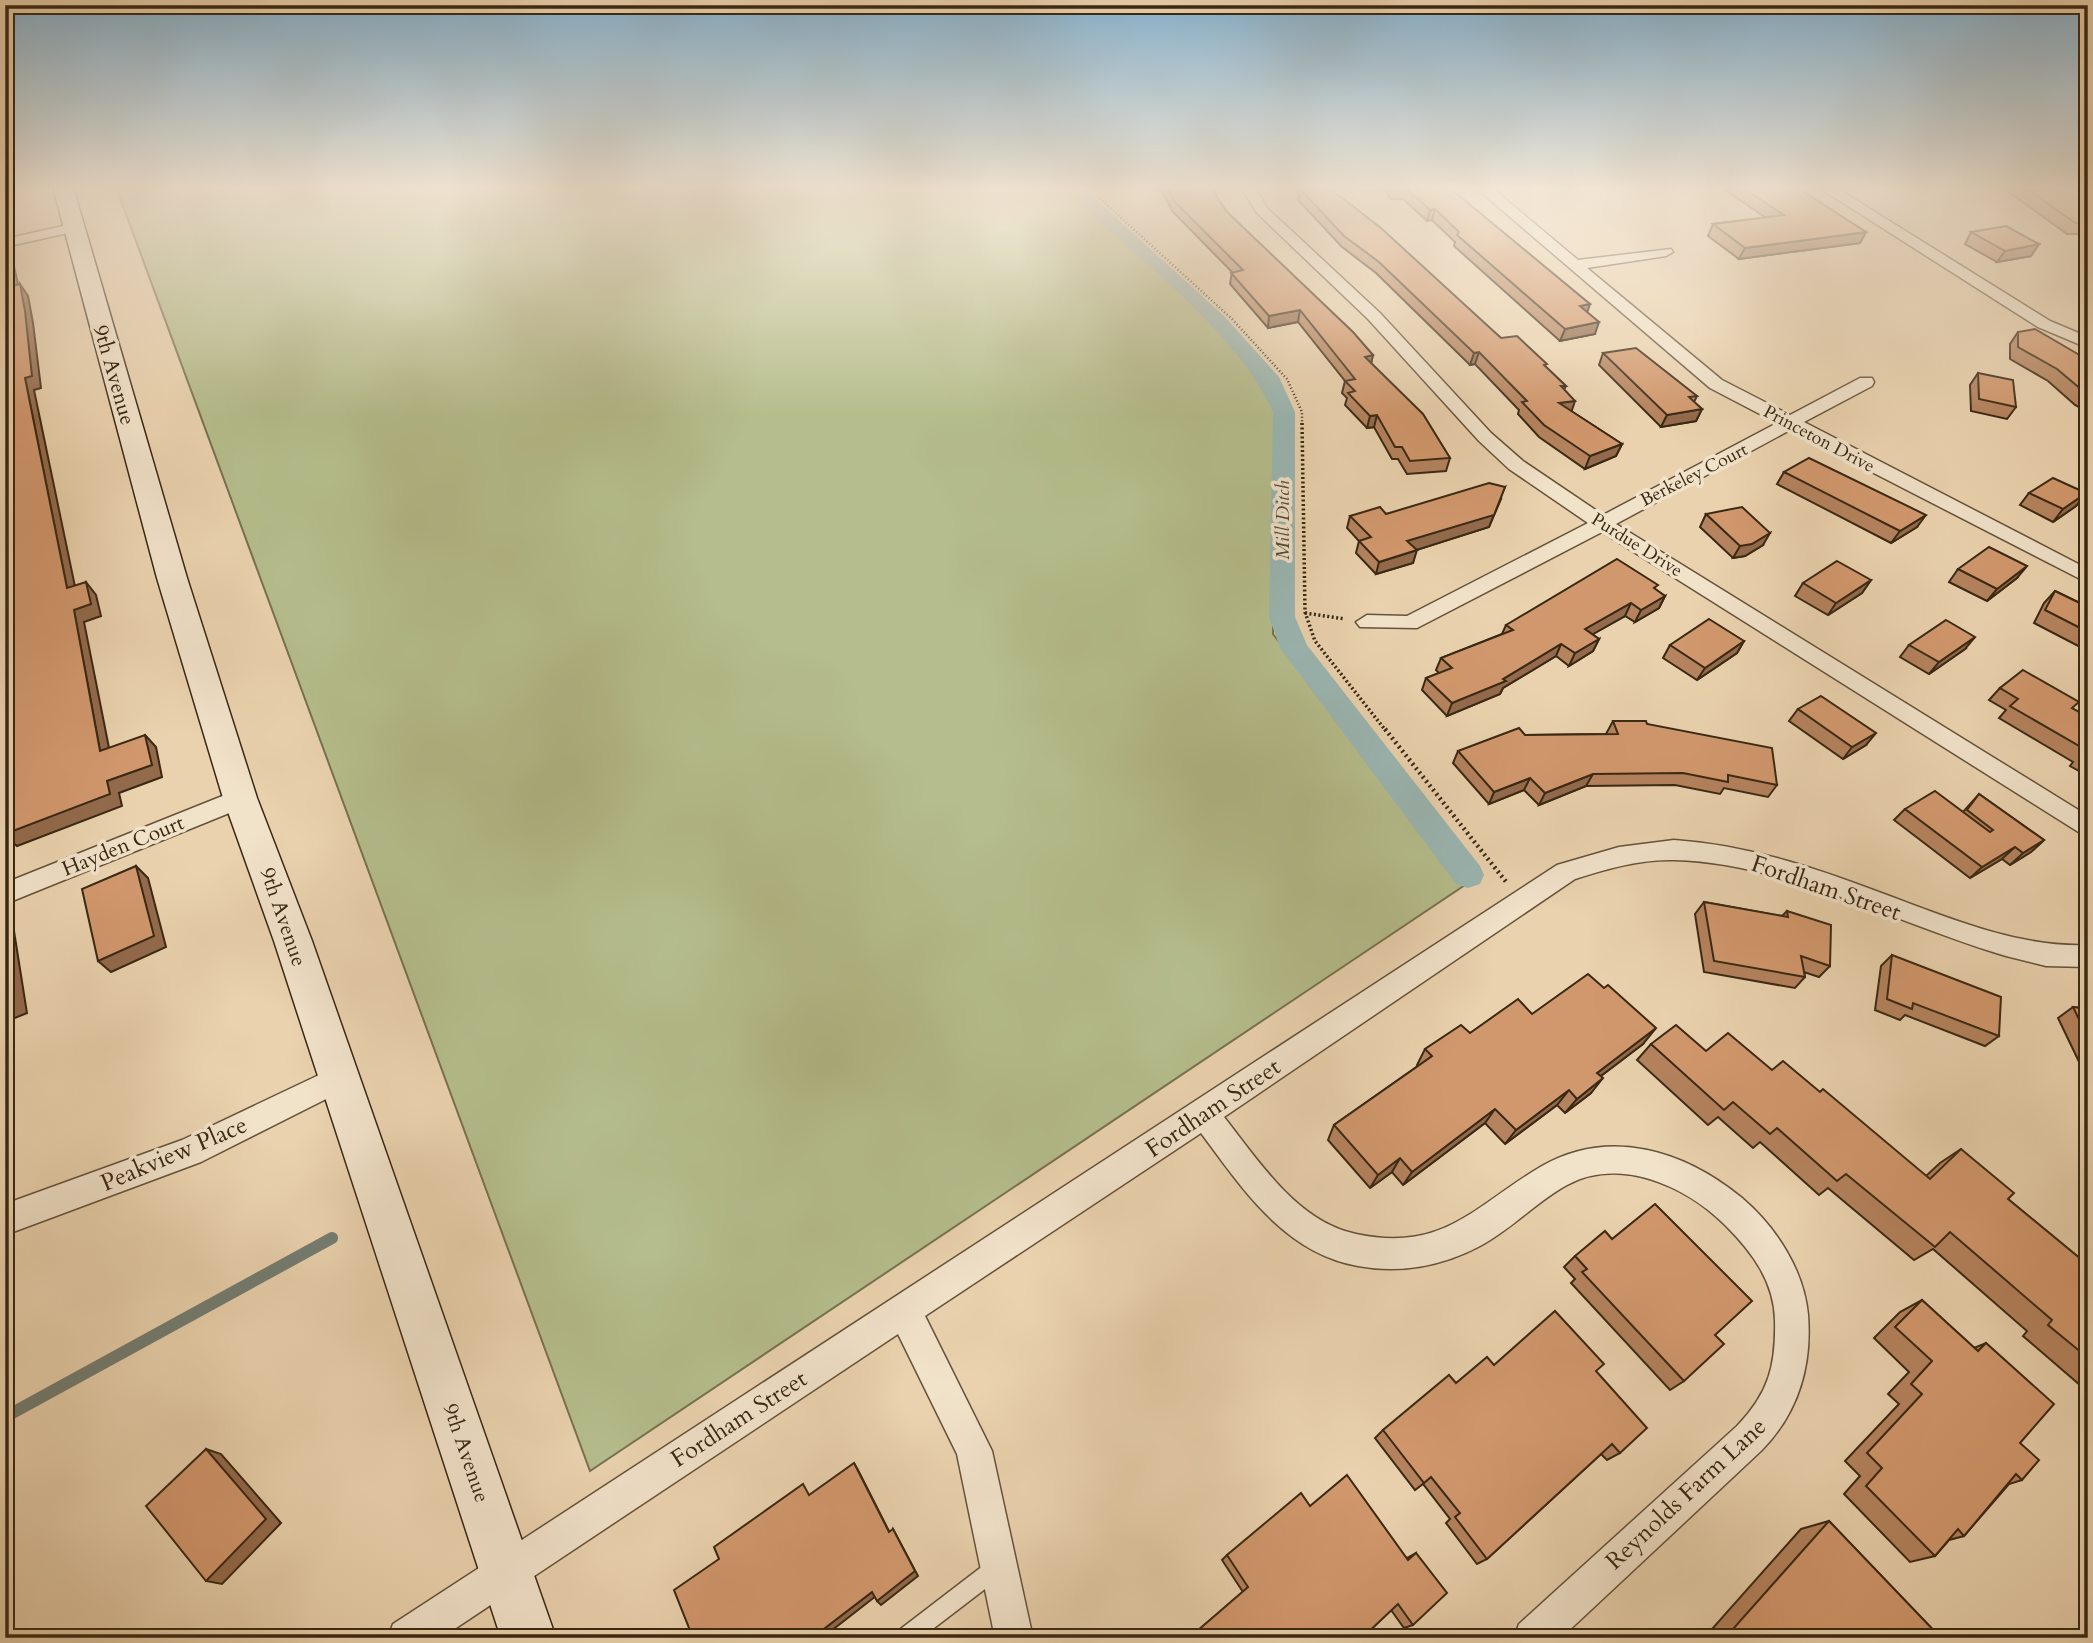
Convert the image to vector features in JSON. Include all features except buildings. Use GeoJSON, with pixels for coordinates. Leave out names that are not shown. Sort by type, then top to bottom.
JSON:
{"type":"FeatureCollection","features":[{"type":"Feature","properties":{"kind":"main road","name":"9th Avenue"},"geometry":{"type":"LineString","coordinates":[[82,264],[172,578],[240,798],[293,941],[528,1638]]}},
{"type":"Feature","properties":{"kind":"street","name":"Purdue Drive"},"geometry":{"type":"LineString","coordinates":[[1319,264],[1374,316],[1485,437],[1516,465],[1601,523],[2088,828]]}},
{"type":"Feature","properties":{"kind":"street"},"geometry":{"type":"LineString","coordinates":[[1573,265],[1582,264]]}},
{"type":"Feature","properties":{"kind":"street"},"geometry":{"type":"LineString","coordinates":[[1948,264],[2044,324],[2088,343]]}},
{"type":"Feature","properties":{"kind":"street","name":"Princeton Drive"},"geometry":{"type":"LineString","coordinates":[[1573,265],[1716,383],[1791,425],[2088,578]]}},
{"type":"Feature","properties":{"kind":"street","name":"Berkeley Court"},"geometry":{"type":"LineString","coordinates":[[1367,622],[1410,623],[1480,589],[1791,425],[1867,382]]}},
{"type":"Feature","properties":{"kind":"street","name":"Hayden Court"},"geometry":{"type":"LineString","coordinates":[[5,894],[240,798]]}},
{"type":"Feature","properties":{"kind":"street","name":"Fordham Street"},"geometry":{"type":"LineString","coordinates":[[407,1638],[506,1570],[905,1312],[1566,872],[1616,855],[1675,850],[1759,864],[1821,882],[1928,923],[2023,950],[2074,957],[2088,956]]}},
{"type":"Feature","properties":{"kind":"street","name":"Peakview Place"},"geometry":{"type":"LineString","coordinates":[[5,1220],[179,1157],[338,1079]]}},
{"type":"Feature","properties":{"kind":"street","name":"Reynolds Farm Lane"},"geometry":{"type":"LineString","coordinates":[[1204,1114],[1269,1196],[1311,1232],[1350,1249],[1392,1255],[1432,1250],[1482,1227],[1560,1170],[1608,1159],[1646,1163],[1695,1183],[1740,1217],[1776,1262],[1788,1290],[1793,1353],[1770,1416],[1533,1638]]}},
{"type":"Feature","properties":{"kind":"street"},"geometry":{"type":"LineString","coordinates":[[905,1312],[974,1451],[1014,1638]]}},
{"type":"Feature","properties":{"kind":"lane"},"geometry":{"type":"LineString","coordinates":[[905,1638],[998,1566]]}},
{"type":"Feature","properties":{"kind":"path"},"geometry":{"type":"LineString","coordinates":[[1171,264],[1232,319],[1287,379],[1302,412],[1305,612],[1315,641],[1521,900]]}},
{"type":"Feature","properties":{"kind":"path"},"geometry":{"type":"LineString","coordinates":[[1305,612],[1367,622]]}},
{"type":"Feature","properties":{"kind":"green space"},"geometry":{"type":"Polygon","coordinates":[[[144,264],[1153,264],[1213,320],[1237,347],[1276,408],[1273,634],[1465,885],[590,1471],[144,264]]]}},
{"type":"Feature","properties":{"kind":"waterway","name":"Mill Ditch"},"geometry":{"type":"LineString","coordinates":[[1156,264],[1218,321],[1271,382],[1284,412],[1282,617],[1294,648],[1468,875]]}},
{"type":"Feature","properties":{"kind":"waterway"},"geometry":{"type":"LineString","coordinates":[[5,1417],[332,1238]]}}]}
